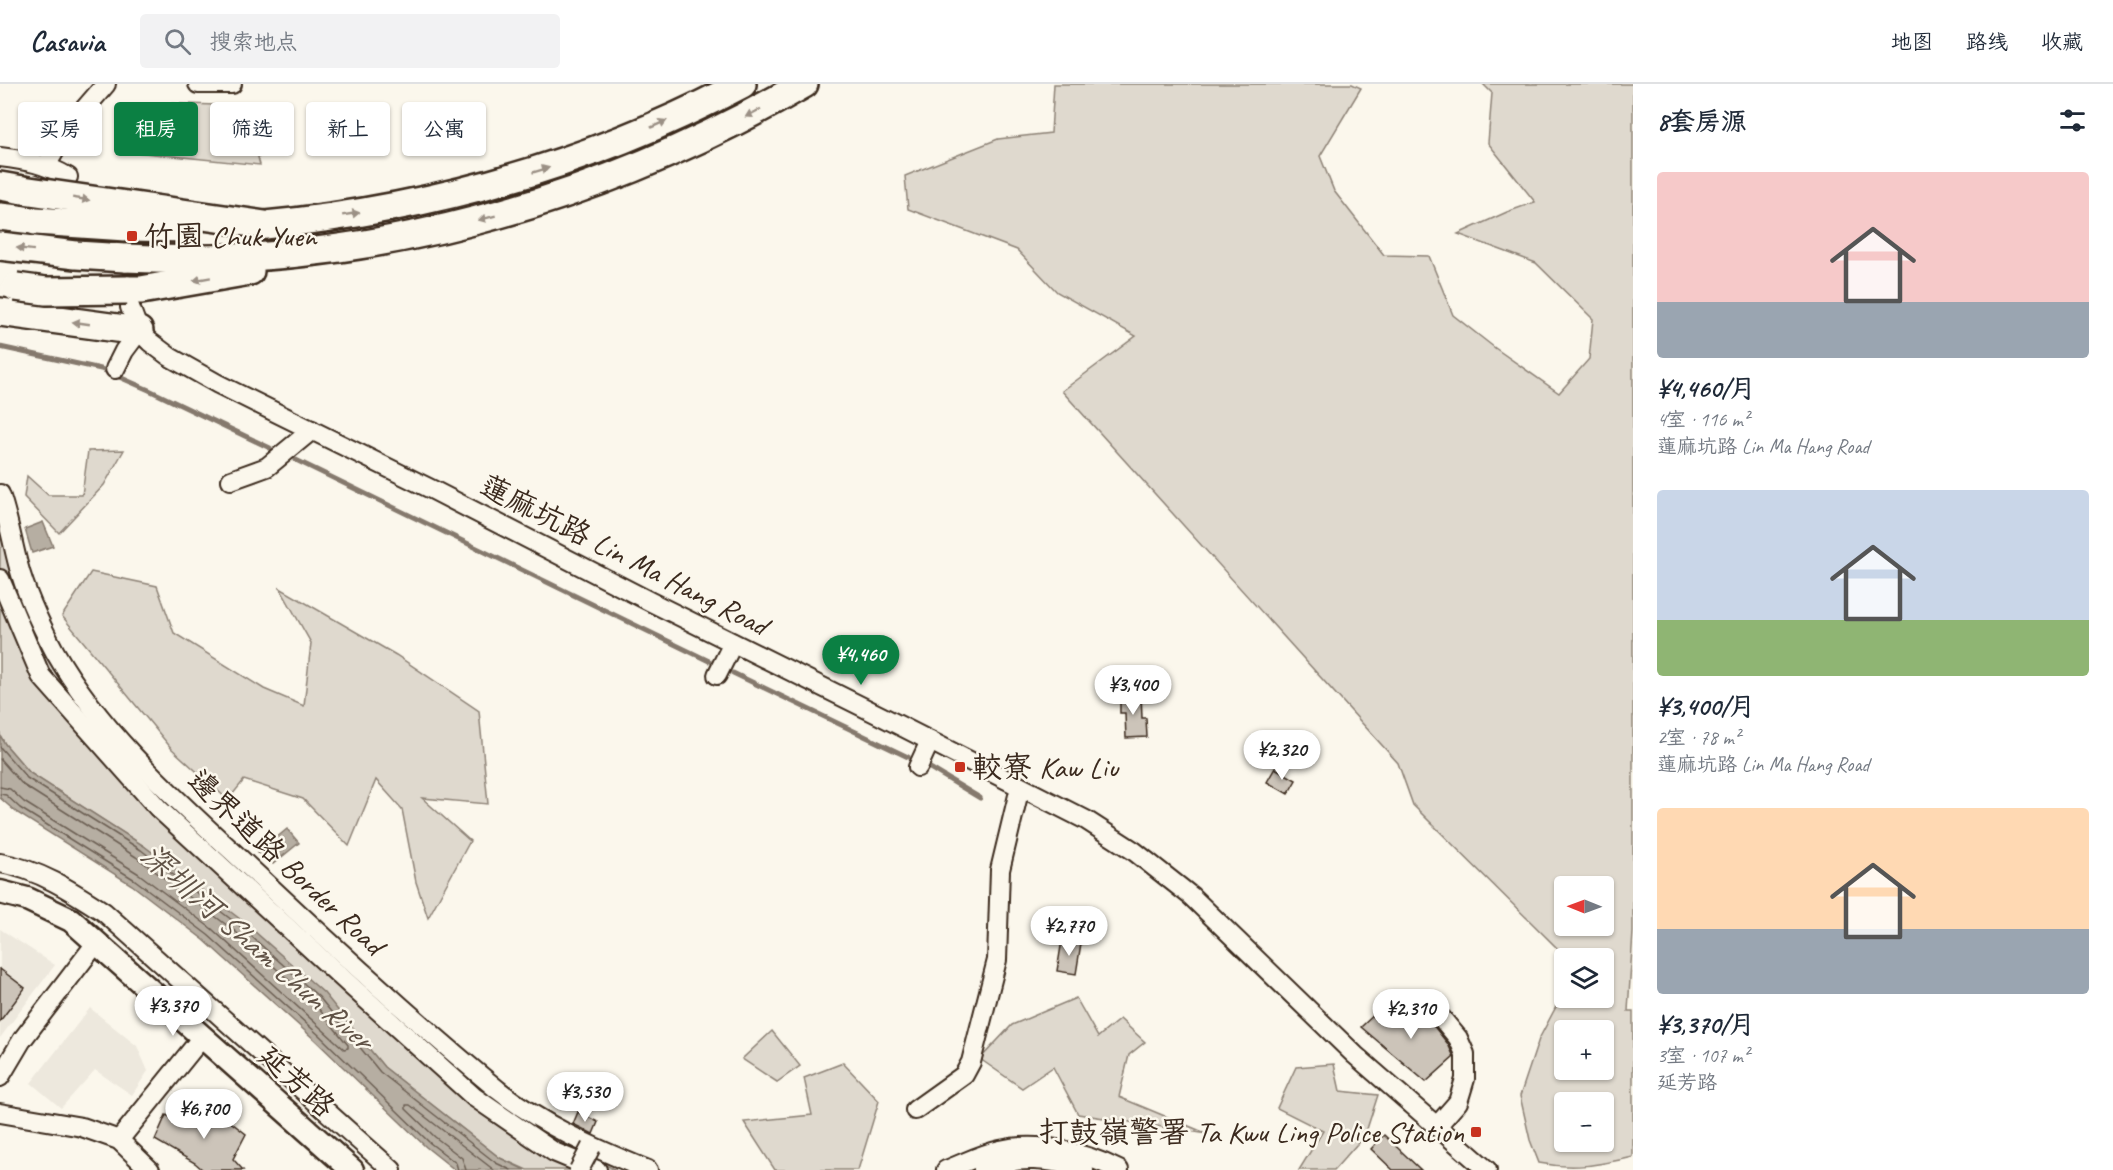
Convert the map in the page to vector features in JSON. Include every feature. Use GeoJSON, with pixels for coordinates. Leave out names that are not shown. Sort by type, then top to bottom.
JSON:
{"type":"FeatureCollection","features":[{"type":"Feature","properties":{"kind":"highway"},"geometry":{"type":"LineString","coordinates":[[0,217],[126,227],[180,228],[265,225],[329,218],[388,208],[501,182],[606,147],[742,84]]}},
{"type":"Feature","properties":{"kind":"highway"},"geometry":{"type":"LineString","coordinates":[[0,246],[76,255],[167,260],[259,256],[341,247],[426,233],[495,216],[562,195],[678,150],[730,125],[804,84]]}},
{"type":"Feature","properties":{"kind":"highway"},"geometry":{"type":"LineString","coordinates":[[0,186],[265,225]]}},
{"type":"Feature","properties":{"kind":"highway"},"geometry":{"type":"LineString","coordinates":[[8,286],[46,291],[141,290],[286,264],[341,247]]}},
{"type":"Feature","properties":{"kind":"highway"},"geometry":{"type":"LineString","coordinates":[[0,312],[134,319]]}},
{"type":"Feature","properties":{"kind":"main road","name":"延芳路"},"geometry":{"type":"LineString","coordinates":[[0,892],[27,899],[71,920],[352,1170]]}},
{"type":"Feature","properties":{"kind":"street"},"geometry":{"type":"LineString","coordinates":[[46,165],[68,128],[106,84]]}},
{"type":"Feature","properties":{"kind":"street"},"geometry":{"type":"LineString","coordinates":[[198,84],[232,84]]}},
{"type":"Feature","properties":{"kind":"street"},"geometry":{"type":"LineString","coordinates":[[0,158],[46,165],[68,177]]}},
{"type":"Feature","properties":{"kind":"street"},"geometry":{"type":"LineString","coordinates":[[115,369],[124,351],[134,319]]}},
{"type":"Feature","properties":{"kind":"street","name":"蓮麻坑路 Lin Ma Hang Road"},"geometry":{"type":"LineString","coordinates":[[134,319],[157,348],[186,367],[1086,820],[1134,850],[1165,874],[1222,925],[1347,1048],[1487,1170]]}},
{"type":"Feature","properties":{"kind":"street"},"geometry":{"type":"LineString","coordinates":[[231,480],[267,466],[312,430]]}},
{"type":"Feature","properties":{"kind":"street","name":"邊界道路 Border Road"},"geometry":{"type":"LineString","coordinates":[[0,494],[28,597],[69,674],[98,717],[115,736],[209,830],[359,971],[482,1077],[540,1121],[591,1147],[648,1170]]}},
{"type":"Feature","properties":{"kind":"street"},"geometry":{"type":"LineString","coordinates":[[0,579],[41,675],[158,808],[474,1097],[554,1152],[597,1170]]}},
{"type":"Feature","properties":{"kind":"street"},"geometry":{"type":"LineString","coordinates":[[717,675],[733,643]]}},
{"type":"Feature","properties":{"kind":"street"},"geometry":{"type":"LineString","coordinates":[[918,767],[930,741]]}},
{"type":"Feature","properties":{"kind":"street"},"geometry":{"type":"LineString","coordinates":[[915,1110],[964,1075],[971,1062],[997,960],[1000,870],[1020,787]]}},
{"type":"Feature","properties":{"kind":"street"},"geometry":{"type":"LineString","coordinates":[[0,864],[36,874],[71,890],[104,912],[392,1170]]}},
{"type":"Feature","properties":{"kind":"street"},"geometry":{"type":"LineString","coordinates":[[0,1077],[22,1040],[97,942]]}},
{"type":"Feature","properties":{"kind":"street"},"geometry":{"type":"LineString","coordinates":[[1437,1126],[1458,1102],[1466,1079],[1464,1054],[1458,1038],[1439,1015]]}},
{"type":"Feature","properties":{"kind":"street"},"geometry":{"type":"LineString","coordinates":[[119,1140],[203,1036]]}},
{"type":"Feature","properties":{"kind":"street"},"geometry":{"type":"LineString","coordinates":[[0,1113],[82,1127],[119,1140],[150,1170]]}},
{"type":"Feature","properties":{"kind":"street"},"geometry":{"type":"LineString","coordinates":[[579,1170],[591,1147]]}},
{"type":"Feature","properties":{"kind":"street"},"geometry":{"type":"LineString","coordinates":[[946,1170],[992,1152],[1021,1147],[1075,1153],[1119,1170]]}},
{"type":"Feature","properties":{"kind":"street"},"geometry":{"type":"LineString","coordinates":[[980,1170],[999,1162],[1018,1160],[1047,1161],[1084,1170]]}},
{"type":"Feature","properties":{"kind":"shaded area"},"geometry":{"type":"Polygon","coordinates":[[[1054,84],[1352,84],[1361,88],[1320,156],[1334,191],[1384,255],[1429,256],[1453,315],[1559,393],[1589,359],[1593,319],[1536,263],[1458,234],[1535,202],[1488,143],[1492,93],[1483,84],[1633,84],[1633,932],[1628,1011],[1633,1011],[1633,1157],[1586,1166],[1539,1163],[1530,1140],[1520,1096],[1539,1039],[1555,1008],[1614,1008],[1614,948],[1557,948],[1413,805],[1398,763],[1062,391],[1136,336],[1057,292],[1017,250],[908,209],[905,176],[998,139],[1051,133],[1054,84]]]}},
{"type":"Feature","properties":{"kind":"shaded area"},"geometry":{"type":"Polygon","coordinates":[[[198,104],[210,105],[210,156],[258,156],[260,165],[173,156],[198,156],[198,104]]]}},
{"type":"Feature","properties":{"kind":"shaded area"},"geometry":{"type":"Polygon","coordinates":[[[124,450],[104,485],[59,533],[24,497],[27,476],[48,495],[82,495],[88,451],[124,450]]]}},
{"type":"Feature","properties":{"kind":"shaded area"},"geometry":{"type":"Polygon","coordinates":[[[0,525],[24,608],[51,664],[86,719],[479,1091],[557,1142],[616,1170],[527,1170],[500,1158],[384,1067],[321,991],[144,846],[30,773],[0,735],[0,525]]]}},
{"type":"Feature","properties":{"kind":"shaded area"},"geometry":{"type":"Polygon","coordinates":[[[91,572],[157,586],[174,633],[264,689],[304,706],[311,643],[280,588],[396,655],[479,711],[488,804],[422,798],[470,841],[428,918],[416,882],[402,809],[376,780],[349,846],[303,799],[244,780],[228,800],[172,749],[62,616],[91,572]]]}},
{"type":"Feature","properties":{"kind":"shaded area"},"geometry":{"type":"Polygon","coordinates":[[[0,929],[55,965],[0,1038],[0,929]]]}},
{"type":"Feature","properties":{"kind":"shaded area"},"geometry":{"type":"Polygon","coordinates":[[[1076,998],[1098,1037],[1120,1019],[1145,1042],[1129,1055],[1119,1097],[1208,1134],[1078,1114],[1053,1067],[1022,1088],[980,1059],[1012,1025],[1076,998]]]}},
{"type":"Feature","properties":{"kind":"shaded area"},"geometry":{"type":"Polygon","coordinates":[[[90,1008],[137,1046],[148,1071],[132,1095],[95,1070],[61,1108],[31,1083],[90,1008]]]}},
{"type":"Feature","properties":{"kind":"shaded area"},"geometry":{"type":"Polygon","coordinates":[[[772,1031],[800,1066],[777,1082],[742,1059],[772,1031]]]}},
{"type":"Feature","properties":{"kind":"shaded area"},"geometry":{"type":"Polygon","coordinates":[[[843,1063],[879,1101],[858,1170],[775,1170],[744,1122],[812,1115],[804,1078],[843,1063]]]}},
{"type":"Feature","properties":{"kind":"shaded area"},"geometry":{"type":"Polygon","coordinates":[[[1334,1064],[1340,1091],[1378,1095],[1365,1135],[1334,1170],[1299,1170],[1323,1131],[1277,1108],[1296,1067],[1334,1064]]]}},
{"type":"Feature","properties":{"kind":"water"},"geometry":{"type":"Polygon","coordinates":[[[43,522],[53,546],[32,553],[25,529],[43,522]]]}},
{"type":"Feature","properties":{"kind":"water","name":"深圳河 Sham Chun River"},"geometry":{"type":"Polygon","coordinates":[[[0,735],[30,773],[144,846],[244,922],[324,993],[384,1067],[500,1158],[525,1170],[455,1170],[426,1147],[315,1040],[204,940],[132,885],[16,812],[0,798],[0,735]]]}},
{"type":"Feature","properties":{"kind":"water"},"geometry":{"type":"Polygon","coordinates":[[[287,829],[299,843],[273,864],[258,853],[287,829]]]}},
{"type":"Feature","properties":{"kind":"building"},"geometry":{"type":"Polygon","coordinates":[[[1120,694],[1141,694],[1142,718],[1146,718],[1147,737],[1126,738],[1125,713],[1120,713],[1120,694]]]}},
{"type":"Feature","properties":{"kind":"building"},"geometry":{"type":"Polygon","coordinates":[[[1275,768],[1296,780],[1288,794],[1267,782],[1275,768]]]}},
{"type":"Feature","properties":{"kind":"building"},"geometry":{"type":"Polygon","coordinates":[[[1062,940],[1081,943],[1076,974],[1057,971],[1062,940]]]}},
{"type":"Feature","properties":{"kind":"building"},"geometry":{"type":"Polygon","coordinates":[[[0,969],[25,988],[0,1021],[0,969]]]}},
{"type":"Feature","properties":{"kind":"building"},"geometry":{"type":"Polygon","coordinates":[[[1389,1004],[1398,1010],[1406,1012],[1417,1010],[1425,1015],[1448,1044],[1454,1057],[1426,1082],[1361,1027],[1389,1004]]]}},
{"type":"Feature","properties":{"kind":"building"},"geometry":{"type":"Polygon","coordinates":[[[206,1103],[246,1134],[233,1159],[243,1170],[203,1170],[155,1140],[166,1115],[191,1127],[206,1103]]]}},
{"type":"Feature","properties":{"kind":"building"},"geometry":{"type":"Polygon","coordinates":[[[578,1112],[598,1122],[593,1134],[573,1124],[578,1112]]]}},
{"type":"Feature","properties":{"kind":"building"},"geometry":{"type":"Polygon","coordinates":[[[1384,1135],[1421,1170],[1393,1170],[1371,1149],[1384,1135]]]}},
{"type":"Feature","properties":{"kind":"waterway"},"geometry":{"type":"LineString","coordinates":[[0,347],[101,369],[270,448]]}},
{"type":"Feature","properties":{"kind":"waterway"},"geometry":{"type":"LineString","coordinates":[[296,460],[709,661]]}},
{"type":"Feature","properties":{"kind":"waterway"},"geometry":{"type":"LineString","coordinates":[[733,673],[908,757]]}},
{"type":"Feature","properties":{"kind":"waterway"},"geometry":{"type":"LineString","coordinates":[[930,768],[980,798]]}},
{"type":"Feature","properties":{"kind":"tunnel"},"geometry":{"type":"LineString","coordinates":[[105,217],[114,239],[128,300]]}},
{"type":"Feature","properties":{"kind":"place","name":"竹園 Chuk Yuen"},"geometry":{"type":"Point","coordinates":[132,236]}},
{"type":"Feature","properties":{"kind":"place","name":"較寮 Kaw Liu"},"geometry":{"type":"Point","coordinates":[960,767]}},
{"type":"Feature","properties":{"kind":"place","name":"打鼓嶺警署 Ta Kwu Ling Police Station"},"geometry":{"type":"Point","coordinates":[1476,1132]}}]}
